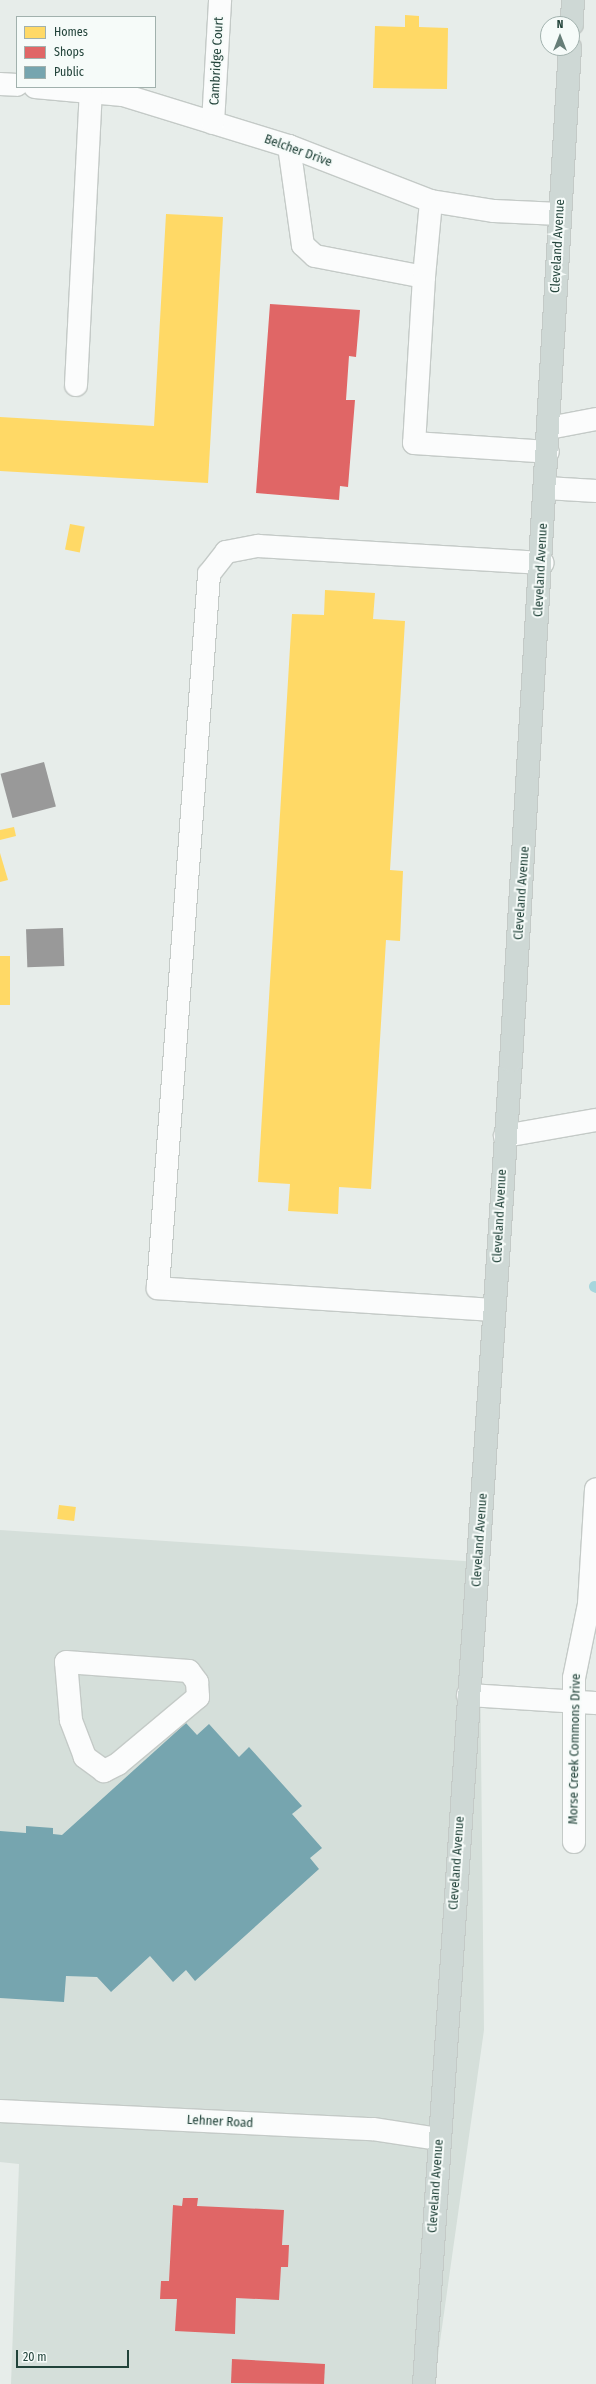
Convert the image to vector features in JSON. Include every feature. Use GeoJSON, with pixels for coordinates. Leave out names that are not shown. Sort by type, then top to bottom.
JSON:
{"type":"FeatureCollection","features":[{"type":"Feature","properties":{"kind":"main road"},"geometry":{"type":"LineString","coordinates":[[572,16],[573,0]]}},
{"type":"Feature","properties":{"kind":"main road","name":"Cleveland Avenue"},"geometry":{"type":"LineString","coordinates":[[424,2384],[468,1695],[479,1562],[542,563],[570,56]]}},
{"type":"Feature","properties":{"kind":"street","name":"Cambridge Court"},"geometry":{"type":"LineString","coordinates":[[213,123],[220,0]]}},
{"type":"Feature","properties":{"kind":"street"},"geometry":{"type":"LineString","coordinates":[[0,84],[16,85]]}},
{"type":"Feature","properties":{"kind":"street","name":"Belcher Drive"},"geometry":{"type":"LineString","coordinates":[[46,88],[122,95],[289,146],[431,201],[494,211],[560,214]]}},
{"type":"Feature","properties":{"kind":"street"},"geometry":{"type":"LineString","coordinates":[[76,385],[91,92]]}},
{"type":"Feature","properties":{"kind":"street"},"geometry":{"type":"LineString","coordinates":[[289,146],[303,245],[315,256],[424,277]]}},
{"type":"Feature","properties":{"kind":"street"},"geometry":{"type":"LineString","coordinates":[[431,201],[424,277],[414,443],[548,452]]}},
{"type":"Feature","properties":{"kind":"street"},"geometry":{"type":"LineString","coordinates":[[549,428],[596,419]]}},
{"type":"Feature","properties":{"kind":"street"},"geometry":{"type":"LineString","coordinates":[[546,488],[596,491]]}},
{"type":"Feature","properties":{"kind":"street"},"geometry":{"type":"LineString","coordinates":[[494,1310],[158,1288],[158,1280],[209,574],[226,552],[258,546],[542,563]]}},
{"type":"Feature","properties":{"kind":"street"},"geometry":{"type":"LineString","coordinates":[[505,1136],[596,1120]]}},
{"type":"Feature","properties":{"kind":"street","name":"Morse Creek Commons Drive"},"geometry":{"type":"LineString","coordinates":[[574,1842],[574,1678],[589,1604],[596,1489]]}},
{"type":"Feature","properties":{"kind":"street"},"geometry":{"type":"LineString","coordinates":[[66,1662],[189,1671],[197,1682],[198,1697],[118,1764],[104,1771],[85,1757],[71,1720],[66,1662]]}},
{"type":"Feature","properties":{"kind":"street"},"geometry":{"type":"LineString","coordinates":[[468,1695],[596,1703]]}},
{"type":"Feature","properties":{"kind":"street","name":"Lehner Road"},"geometry":{"type":"LineString","coordinates":[[0,2111],[373,2129],[439,2139]]}},
{"type":"Feature","properties":{"kind":"shaded area"},"geometry":{"type":"Polygon","coordinates":[[[0,1530],[479,1562],[484,2030],[434,2384],[11,2384],[19,2164],[0,2162],[0,1530]]]}},
{"type":"Feature","properties":{"kind":"building: Homes"},"geometry":{"type":"Polygon","coordinates":[[[405,15],[419,16],[419,27],[448,28],[447,89],[373,88],[375,26],[405,27],[405,15]]]}},
{"type":"Feature","properties":{"kind":"building: Homes"},"geometry":{"type":"Polygon","coordinates":[[[166,214],[223,217],[208,483],[0,471],[0,417],[154,426],[166,214]]]}},
{"type":"Feature","properties":{"kind":"building: Homes"},"geometry":{"type":"Polygon","coordinates":[[[70,524],[85,527],[80,552],[65,550],[70,524]]]}},
{"type":"Feature","properties":{"kind":"building: Homes"},"geometry":{"type":"Polygon","coordinates":[[[325,590],[375,593],[373,619],[405,621],[390,870],[403,871],[400,941],[386,940],[371,1189],[339,1187],[338,1214],[288,1211],[290,1184],[258,1182],[292,614],[324,615],[325,590]]]}},
{"type":"Feature","properties":{"kind":"building: Homes"},"geometry":{"type":"Polygon","coordinates":[[[14,827],[16,836],[0,840],[0,830],[14,827]]]}},
{"type":"Feature","properties":{"kind":"building: Homes"},"geometry":{"type":"Polygon","coordinates":[[[0,853],[8,880],[0,882],[0,853]]]}},
{"type":"Feature","properties":{"kind":"building: Homes"},"geometry":{"type":"Polygon","coordinates":[[[0,956],[10,956],[10,1005],[0,1005],[0,956]]]}},
{"type":"Feature","properties":{"kind":"building: Homes"},"geometry":{"type":"Polygon","coordinates":[[[59,1505],[76,1507],[74,1521],[57,1519],[59,1505]]]}},
{"type":"Feature","properties":{"kind":"building: Shops"},"geometry":{"type":"Polygon","coordinates":[[[270,304],[360,310],[356,357],[349,356],[346,400],[355,400],[348,487],[340,486],[339,500],[256,493],[270,304]]]}},
{"type":"Feature","properties":{"kind":"building: Shops"},"geometry":{"type":"Polygon","coordinates":[[[183,2198],[198,2198],[197,2206],[284,2210],[282,2245],[289,2245],[288,2267],[281,2267],[279,2300],[236,2298],[235,2334],[175,2331],[177,2299],[160,2299],[161,2281],[169,2281],[173,2205],[182,2206],[183,2198]]]}},
{"type":"Feature","properties":{"kind":"building: Shops"},"geometry":{"type":"Polygon","coordinates":[[[232,2359],[325,2364],[324,2384],[231,2383],[232,2359]]]}},
{"type":"Feature","properties":{"kind":"building: Public"},"geometry":{"type":"Polygon","coordinates":[[[186,1723],[197,1735],[209,1724],[239,1757],[249,1747],[302,1806],[292,1814],[322,1848],[310,1858],[319,1869],[195,1981],[186,1970],[173,1982],[150,1956],[111,1992],[97,1977],[66,1976],[64,2002],[0,1998],[0,1831],[26,1833],[26,1826],[53,1828],[53,1834],[62,1835],[186,1723]]]}},
{"type":"Feature","properties":{"kind":"building: Industry"},"geometry":{"type":"Polygon","coordinates":[[[44,762],[56,806],[12,818],[1,774],[44,762]]]}},
{"type":"Feature","properties":{"kind":"building: Industry"},"geometry":{"type":"Polygon","coordinates":[[[63,928],[64,966],[27,967],[26,929],[63,928]]]}}]}
